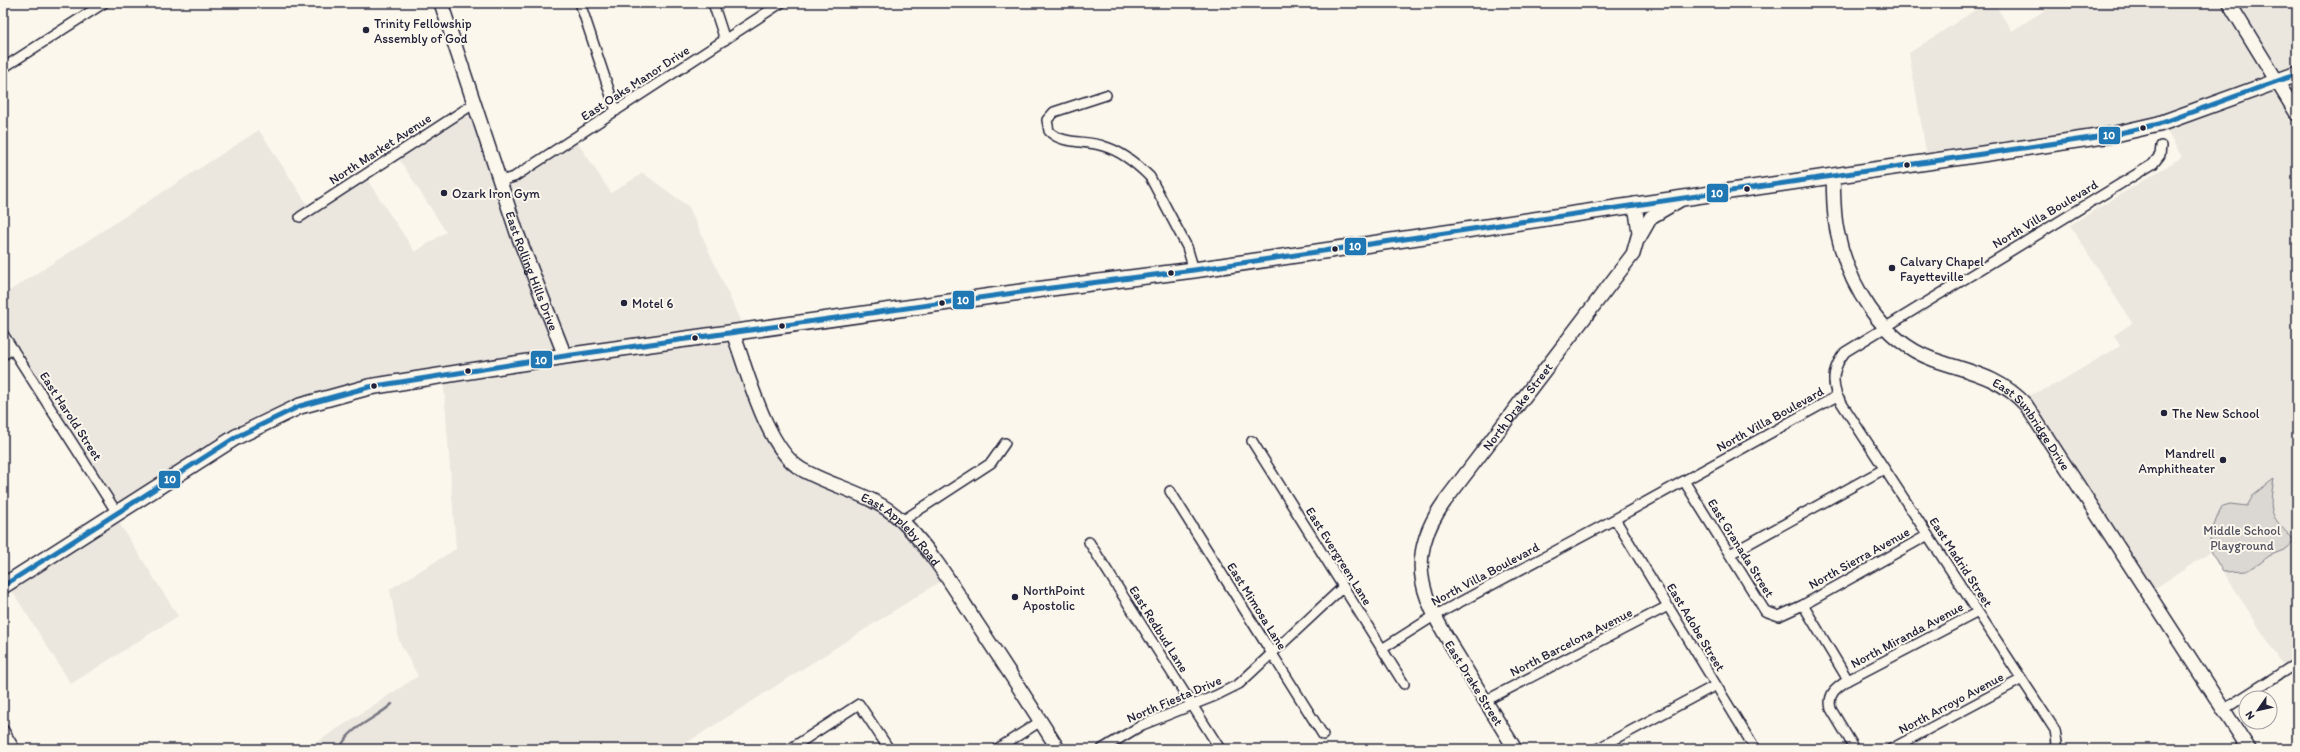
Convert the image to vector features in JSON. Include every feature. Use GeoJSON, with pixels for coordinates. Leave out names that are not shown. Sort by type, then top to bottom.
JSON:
{"type":"FeatureCollection","features":[{"type":"Feature","properties":{"kind":"main road"},"geometry":{"type":"LineString","coordinates":[[3,586],[236,437],[300,406],[341,394],[391,383],[565,356],[1035,290],[1194,270],[2111,135],[2159,124],[2297,74]]}},
{"type":"Feature","properties":{"kind":"street"},"geometry":{"type":"LineString","coordinates":[[3,68],[104,3]]}},
{"type":"Feature","properties":{"kind":"street","name":"East Rolling Hills Drive"},"geometry":{"type":"LineString","coordinates":[[441,3],[517,233],[565,356]]}},
{"type":"Feature","properties":{"kind":"street"},"geometry":{"type":"LineString","coordinates":[[580,3],[616,111]]}},
{"type":"Feature","properties":{"kind":"street"},"geometry":{"type":"LineString","coordinates":[[713,3],[725,40]]}},
{"type":"Feature","properties":{"kind":"street","name":"East Oaks Manor Drive"},"geometry":{"type":"LineString","coordinates":[[500,181],[514,177],[781,3]]}},
{"type":"Feature","properties":{"kind":"street"},"geometry":{"type":"LineString","coordinates":[[2229,3],[2297,114]]}},
{"type":"Feature","properties":{"kind":"street"},"geometry":{"type":"LineString","coordinates":[[1106,95],[1054,112],[1047,120],[1049,131],[1060,138],[1102,145],[1140,168],[1150,177],[1187,247],[1194,270]]}},
{"type":"Feature","properties":{"kind":"street","name":"North Market Avenue"},"geometry":{"type":"LineString","coordinates":[[300,217],[475,103]]}},
{"type":"Feature","properties":{"kind":"street","name":"North Villa Boulevard"},"geometry":{"type":"LineString","coordinates":[[1382,649],[1434,616],[1615,519],[1837,396],[1833,380],[1840,357],[1851,347],[2152,164],[2160,155],[2161,146]]}},
{"type":"Feature","properties":{"kind":"street","name":"East Sunbridge Drive"},"geometry":{"type":"LineString","coordinates":[[1832,177],[1837,233],[1847,268],[1867,303],[1885,326],[1913,350],[2007,386],[2026,405],[2249,749]]}},
{"type":"Feature","properties":{"kind":"street","name":"North Drake Street"},"geometry":{"type":"LineString","coordinates":[[1434,616],[1423,586],[1421,564],[1424,540],[1432,521],[1450,494],[1633,254],[1651,217],[1686,197]]}},
{"type":"Feature","properties":{"kind":"street"},"geometry":{"type":"LineString","coordinates":[[1635,204],[1639,240]]}},
{"type":"Feature","properties":{"kind":"street","name":"East Appleby Road"},"geometry":{"type":"LineString","coordinates":[[733,333],[767,425],[786,456],[801,469],[867,497],[902,521],[945,575],[1058,749]]}},
{"type":"Feature","properties":{"kind":"street","name":"East Harold Street"},"geometry":{"type":"LineString","coordinates":[[3,334],[117,513]]}},
{"type":"Feature","properties":{"kind":"street"},"geometry":{"type":"LineString","coordinates":[[3,355],[13,349]]}},
{"type":"Feature","properties":{"kind":"street","name":"East Madrid Street"},"geometry":{"type":"LineString","coordinates":[[1837,396],[2055,730],[2056,746]]}},
{"type":"Feature","properties":{"kind":"street","name":"East Evergreen Lane"},"geometry":{"type":"LineString","coordinates":[[1252,441],[1404,684]]}},
{"type":"Feature","properties":{"kind":"street"},"geometry":{"type":"LineString","coordinates":[[902,521],[991,463],[1005,443]]}},
{"type":"Feature","properties":{"kind":"street"},"geometry":{"type":"LineString","coordinates":[[1730,554],[1884,469]]}},
{"type":"Feature","properties":{"kind":"street","name":"East Granada Street"},"geometry":{"type":"LineString","coordinates":[[1684,481],[1765,611],[1772,615],[1779,616],[1802,605]]}},
{"type":"Feature","properties":{"kind":"street","name":"East Mimosa Lane"},"geometry":{"type":"LineString","coordinates":[[1170,491],[1323,735]]}},
{"type":"Feature","properties":{"kind":"street","name":"East Adobe Street"},"geometry":{"type":"LineString","coordinates":[[1615,519],[1755,749]]}},
{"type":"Feature","properties":{"kind":"street","name":"North Sierra Avenue"},"geometry":{"type":"LineString","coordinates":[[1802,605],[1928,535]]}},
{"type":"Feature","properties":{"kind":"street","name":"East Redbud Lane"},"geometry":{"type":"LineString","coordinates":[[1089,542],[1220,749]]}},
{"type":"Feature","properties":{"kind":"street","name":"North Fiesta Drive"},"geometry":{"type":"LineString","coordinates":[[1102,749],[1142,725],[1229,690],[1250,675],[1343,587]]}},
{"type":"Feature","properties":{"kind":"street"},"geometry":{"type":"LineString","coordinates":[[1802,605],[1848,680],[1834,690],[1829,703],[1831,709],[1855,749]]}},
{"type":"Feature","properties":{"kind":"street","name":"North Barcelona Avenue"},"geometry":{"type":"LineString","coordinates":[[1485,701],[1668,606]]}},
{"type":"Feature","properties":{"kind":"street","name":"North Miranda Avenue"},"geometry":{"type":"LineString","coordinates":[[1848,680],[1978,612]]}},
{"type":"Feature","properties":{"kind":"street","name":"East Drake Street"},"geometry":{"type":"LineString","coordinates":[[1434,616],[1515,749]]}},
{"type":"Feature","properties":{"kind":"street"},"geometry":{"type":"LineString","coordinates":[[2223,710],[2297,663]]}},
{"type":"Feature","properties":{"kind":"street","name":"North Arroyo Avenue"},"geometry":{"type":"LineString","coordinates":[[1892,749],[2022,679]]}},
{"type":"Feature","properties":{"kind":"street"},"geometry":{"type":"LineString","coordinates":[[1597,749],[1716,685]]}},
{"type":"Feature","properties":{"kind":"street"},"geometry":{"type":"LineString","coordinates":[[790,749],[860,704],[889,749]]}},
{"type":"Feature","properties":{"kind":"street"},"geometry":{"type":"LineString","coordinates":[[997,749],[1041,721]]}},
{"type":"Feature","properties":{"kind":"street"},"geometry":{"type":"LineString","coordinates":[[3,729],[15,749]]}},
{"type":"Feature","properties":{"kind":"shaded area"},"geometry":{"type":"Polygon","coordinates":[[[1986,3],[1994,3],[2012,31],[2056,3],[2297,3],[2297,663],[2286,670],[2211,552],[2148,593],[2021,399],[2054,385],[2120,346],[2114,335],[2132,323],[2070,225],[2182,157],[2162,123],[1928,163],[1909,53],[1986,3]]]}},
{"type":"Feature","properties":{"kind":"shaded area"},"geometry":{"type":"Polygon","coordinates":[[[475,103],[500,181],[574,137],[611,193],[643,173],[689,207],[745,331],[734,333],[786,456],[902,521],[947,577],[677,749],[318,749],[314,744],[418,676],[399,641],[390,589],[456,549],[443,375],[300,406],[117,513],[3,334],[3,295],[259,130],[311,210],[364,175],[415,252],[446,232],[396,154],[475,103]]]}},
{"type":"Feature","properties":{"kind":"shaded area"},"geometry":{"type":"Polygon","coordinates":[[[114,515],[178,616],[71,684],[7,583],[114,515]]]}},
{"type":"Feature","properties":{"kind":"green space","name":"Middle School Playground"},"geometry":{"type":"Polygon","coordinates":[[[2274,479],[2271,500],[2273,513],[2280,526],[2295,541],[2286,549],[2269,556],[2259,564],[2246,571],[2223,572],[2215,559],[2210,543],[2212,531],[2220,510],[2223,506],[2230,504],[2247,506],[2254,494],[2274,479]]]}},
{"type":"Feature","properties":{"kind":"waterway"},"geometry":{"type":"LineString","coordinates":[[340,749],[349,735],[392,704]]}},
{"type":"Feature","properties":{"kind":"transit line","name":"10"},"geometry":{"type":"LineString","coordinates":[[3,586],[236,437],[300,406],[369,387],[565,356],[1035,290],[1194,270],[2111,135],[2159,124],[2297,74]]}},
{"type":"Feature","properties":{"kind":"place","name":"Trinity Fellowship Assembly of God"},"geometry":{"type":"Point","coordinates":[366,30]}},
{"type":"Feature","properties":{"kind":"place","name":"Ozark Iron Gym"},"geometry":{"type":"Point","coordinates":[444,193]}},
{"type":"Feature","properties":{"kind":"place","name":"Calvary Chapel Fayetteville"},"geometry":{"type":"Point","coordinates":[1892,268]}},
{"type":"Feature","properties":{"kind":"place","name":"Motel 6"},"geometry":{"type":"Point","coordinates":[624,303]}},
{"type":"Feature","properties":{"kind":"place","name":"The New School"},"geometry":{"type":"Point","coordinates":[2164,413]}},
{"type":"Feature","properties":{"kind":"place","name":"Mandrell Amphitheater"},"geometry":{"type":"Point","coordinates":[2223,460]}},
{"type":"Feature","properties":{"kind":"place","name":"NorthPoint Apostolic"},"geometry":{"type":"Point","coordinates":[1015,597]}}]}
